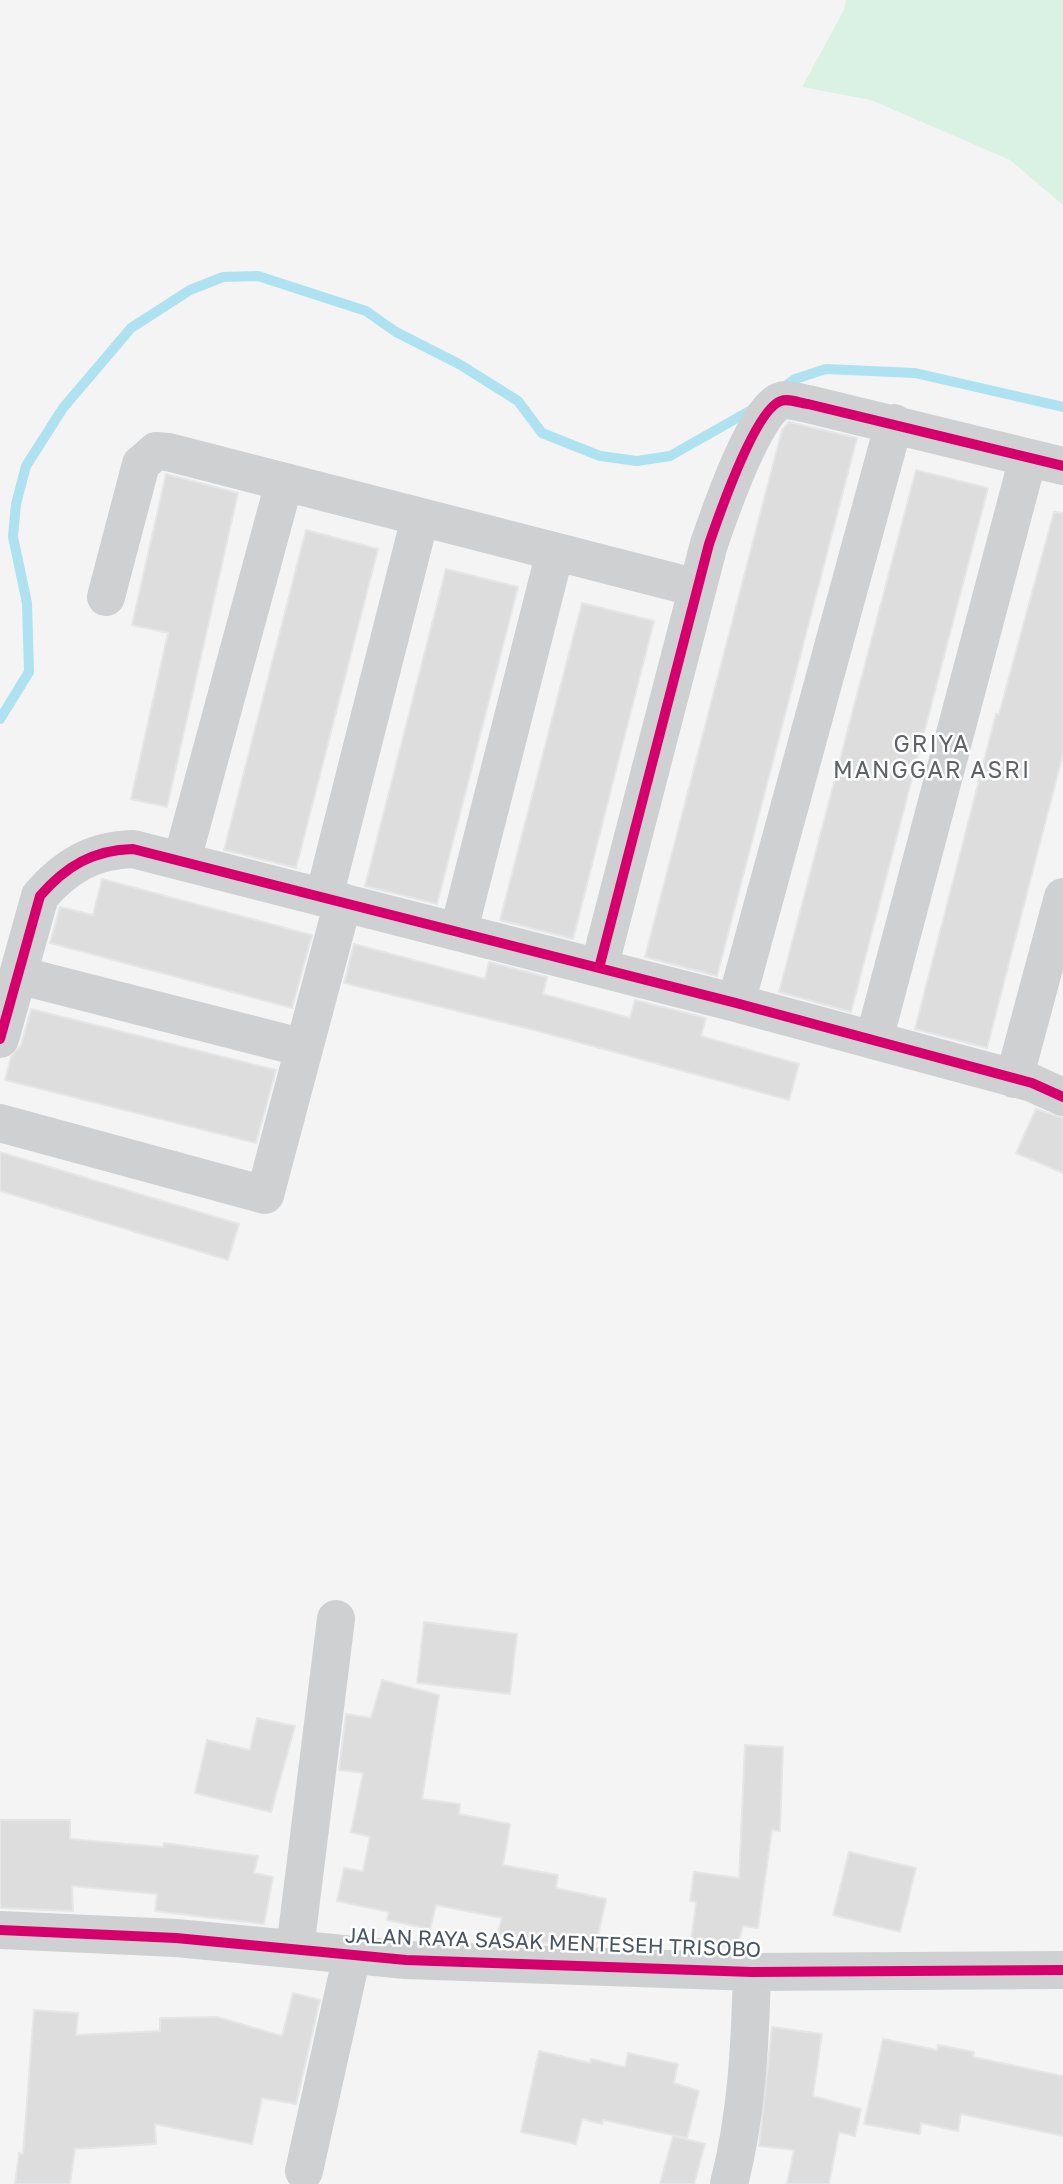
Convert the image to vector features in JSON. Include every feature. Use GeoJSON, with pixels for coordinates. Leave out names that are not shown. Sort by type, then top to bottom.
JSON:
{"type":"FeatureCollection","features":[{"type":"Feature","properties":{"kind":"street"},"geometry":{"type":"LineString","coordinates":[[599,968],[696,587],[725,495],[747,447],[775,405],[787,401],[894,423],[1046,462],[874,1040]]}},
{"type":"Feature","properties":{"kind":"street"},"geometry":{"type":"LineString","coordinates":[[736,1003],[894,423]]}},
{"type":"Feature","properties":{"kind":"street"},"geometry":{"type":"LineString","coordinates":[[106,597],[141,464],[149,454],[168,452],[696,587]]}},
{"type":"Feature","properties":{"kind":"street"},"geometry":{"type":"LineString","coordinates":[[182,860],[284,483]]}},
{"type":"Feature","properties":{"kind":"street"},"geometry":{"type":"LineString","coordinates":[[0,1123],[264,1195],[304,1048],[333,899],[420,518]]}},
{"type":"Feature","properties":{"kind":"street"},"geometry":{"type":"LineString","coordinates":[[459,930],[555,552]]}},
{"type":"Feature","properties":{"kind":"street"},"geometry":{"type":"LineString","coordinates":[[0,1039],[40,896],[80,860],[108,849],[133,849],[459,930],[736,1003],[1014,1079],[1063,1097]]}},
{"type":"Feature","properties":{"kind":"street"},"geometry":{"type":"LineString","coordinates":[[1014,1079],[1063,897]]}},
{"type":"Feature","properties":{"kind":"street"},"geometry":{"type":"LineString","coordinates":[[18,975],[304,1048]]}},
{"type":"Feature","properties":{"kind":"street"},"geometry":{"type":"LineString","coordinates":[[295,1949],[336,1619]]}},
{"type":"Feature","properties":{"kind":"street","name":"JALAN RAYA SASAK MENTESEH TRISOBO"},"geometry":{"type":"LineString","coordinates":[[0,1930],[176,1938],[406,1960],[752,1972],[1063,1970]]}},
{"type":"Feature","properties":{"kind":"street"},"geometry":{"type":"LineString","coordinates":[[304,2171],[352,1955]]}},
{"type":"Feature","properties":{"kind":"street"},"geometry":{"type":"LineString","coordinates":[[729,2184],[738,2146],[750,2061],[752,1972]]}},
{"type":"Feature","properties":{"kind":"green space"},"geometry":{"type":"Polygon","coordinates":[[[846,0],[1063,0],[1063,205],[1010,160],[871,100],[802,87],[844,10],[846,0]]]}},
{"type":"Feature","properties":{"kind":"building"},"geometry":{"type":"Polygon","coordinates":[[[789,422],[857,438],[717,976],[645,957],[782,430],[789,422]]]}},
{"type":"Feature","properties":{"kind":"building"},"geometry":{"type":"Polygon","coordinates":[[[916,470],[988,488],[851,1012],[779,992],[916,470]]]}},
{"type":"Feature","properties":{"kind":"building"},"geometry":{"type":"Polygon","coordinates":[[[166,474],[238,493],[167,807],[131,799],[168,633],[132,625],[166,474]]]}},
{"type":"Feature","properties":{"kind":"building"},"geometry":{"type":"Polygon","coordinates":[[[1054,512],[1063,513],[1063,754],[987,1048],[915,1029],[996,714],[999,714],[1054,512]]]}},
{"type":"Feature","properties":{"kind":"building"},"geometry":{"type":"Polygon","coordinates":[[[306,530],[378,549],[296,868],[224,850],[306,530]]]}},
{"type":"Feature","properties":{"kind":"building"},"geometry":{"type":"Polygon","coordinates":[[[446,569],[518,587],[437,904],[365,886],[446,569]]]}},
{"type":"Feature","properties":{"kind":"building"},"geometry":{"type":"Polygon","coordinates":[[[582,603],[654,621],[573,939],[500,920],[582,603]]]}},
{"type":"Feature","properties":{"kind":"building"},"geometry":{"type":"Polygon","coordinates":[[[102,879],[312,935],[292,1008],[50,943],[60,907],[93,915],[102,879]]]}},
{"type":"Feature","properties":{"kind":"building"},"geometry":{"type":"Polygon","coordinates":[[[354,944],[485,979],[489,962],[547,977],[543,994],[630,1018],[635,1000],[706,1018],[701,1036],[799,1064],[789,1100],[534,1030],[344,983],[354,944]]]}},
{"type":"Feature","properties":{"kind":"building"},"geometry":{"type":"Polygon","coordinates":[[[31,1009],[276,1070],[256,1143],[5,1080],[11,1057],[21,1045],[31,1009]]]}},
{"type":"Feature","properties":{"kind":"building"},"geometry":{"type":"Polygon","coordinates":[[[1036,1109],[1063,1118],[1063,1173],[1016,1153],[1036,1109]]]}},
{"type":"Feature","properties":{"kind":"building"},"geometry":{"type":"Polygon","coordinates":[[[0,1152],[239,1224],[228,1260],[0,1191],[0,1152]]]}},
{"type":"Feature","properties":{"kind":"building"},"geometry":{"type":"Polygon","coordinates":[[[424,1622],[517,1634],[510,1694],[417,1683],[424,1622]]]}},
{"type":"Feature","properties":{"kind":"building"},"geometry":{"type":"Polygon","coordinates":[[[382,1680],[439,1695],[422,1799],[460,1804],[459,1814],[510,1824],[503,1865],[558,1875],[556,1888],[606,1899],[596,1945],[523,1942],[497,1935],[502,1918],[436,1905],[430,1929],[387,1920],[389,1912],[337,1901],[344,1868],[363,1871],[370,1837],[351,1832],[363,1773],[339,1770],[346,1714],[371,1718],[382,1680]]]}},
{"type":"Feature","properties":{"kind":"building"},"geometry":{"type":"Polygon","coordinates":[[[257,1718],[295,1726],[271,1812],[195,1793],[207,1740],[250,1750],[257,1718]]]}},
{"type":"Feature","properties":{"kind":"building"},"geometry":{"type":"Polygon","coordinates":[[[745,1745],[783,1747],[780,1831],[772,1830],[758,1928],[743,1926],[737,1948],[691,1942],[696,1902],[690,1901],[694,1872],[739,1878],[745,1745]]]}},
{"type":"Feature","properties":{"kind":"building"},"geometry":{"type":"Polygon","coordinates":[[[0,1820],[70,1820],[70,1839],[163,1847],[164,1843],[258,1856],[254,1873],[273,1877],[264,1924],[155,1911],[157,1894],[72,1886],[73,1911],[0,1908],[0,1820]]]}},
{"type":"Feature","properties":{"kind":"building"},"geometry":{"type":"Polygon","coordinates":[[[849,1852],[916,1868],[900,1932],[833,1915],[849,1852]]]}},
{"type":"Feature","properties":{"kind":"building"},"geometry":{"type":"Polygon","coordinates":[[[293,1993],[320,2000],[296,2104],[262,2098],[252,2144],[155,2124],[156,2144],[75,2149],[70,2184],[15,2184],[19,2153],[23,2154],[34,2010],[78,2013],[76,2035],[160,2031],[160,2018],[217,2017],[282,2036],[293,1993]]]}},
{"type":"Feature","properties":{"kind":"building"},"geometry":{"type":"Polygon","coordinates":[[[772,2027],[822,2034],[813,2096],[861,2109],[855,2136],[839,2132],[829,2184],[787,2184],[794,2150],[759,2146],[772,2027]]]}},
{"type":"Feature","properties":{"kind":"building"},"geometry":{"type":"Polygon","coordinates":[[[883,2039],[937,2050],[938,2045],[974,2052],[973,2057],[1063,2076],[1063,2136],[961,2114],[958,2131],[921,2123],[920,2134],[864,2124],[883,2039]]]}},
{"type":"Feature","properties":{"kind":"building"},"geometry":{"type":"Polygon","coordinates":[[[539,2051],[590,2063],[591,2059],[625,2067],[628,2053],[678,2064],[674,2083],[699,2091],[687,2138],[603,2120],[602,2124],[582,2119],[576,2144],[521,2132],[539,2051]]]}},
{"type":"Feature","properties":{"kind":"building"},"geometry":{"type":"Polygon","coordinates":[[[673,2136],[705,2144],[694,2184],[660,2184],[673,2136]]]}},
{"type":"Feature","properties":{"kind":"waterway"},"geometry":{"type":"LineString","coordinates":[[0,719],[29,672],[27,603],[13,537],[16,504],[26,466],[63,408],[131,328],[190,290],[223,277],[258,276],[366,311],[396,332],[459,364],[518,401],[542,433],[600,456],[637,461],[670,456],[753,409]]}},
{"type":"Feature","properties":{"kind":"waterway"},"geometry":{"type":"LineString","coordinates":[[781,389],[795,379],[826,369],[915,373],[1063,407]]}},
{"type":"Feature","properties":{"kind":"cycle path"},"geometry":{"type":"LineString","coordinates":[[599,968],[709,544],[749,443],[771,408],[781,401],[794,401],[1063,466]]}},
{"type":"Feature","properties":{"kind":"cycle path"},"geometry":{"type":"LineString","coordinates":[[0,1039],[40,896],[60,876],[81,862],[93,856],[133,849],[736,1003],[1032,1083],[1063,1097]]}},
{"type":"Feature","properties":{"kind":"cycle path"},"geometry":{"type":"LineString","coordinates":[[0,1930],[176,1938],[406,1960],[752,1972],[1063,1970]]}},
{"type":"Feature","properties":{"kind":"district","name":"GRIYA MANGGAR ASRI"},"geometry":{"type":"Point","coordinates":[932,758]}}]}
